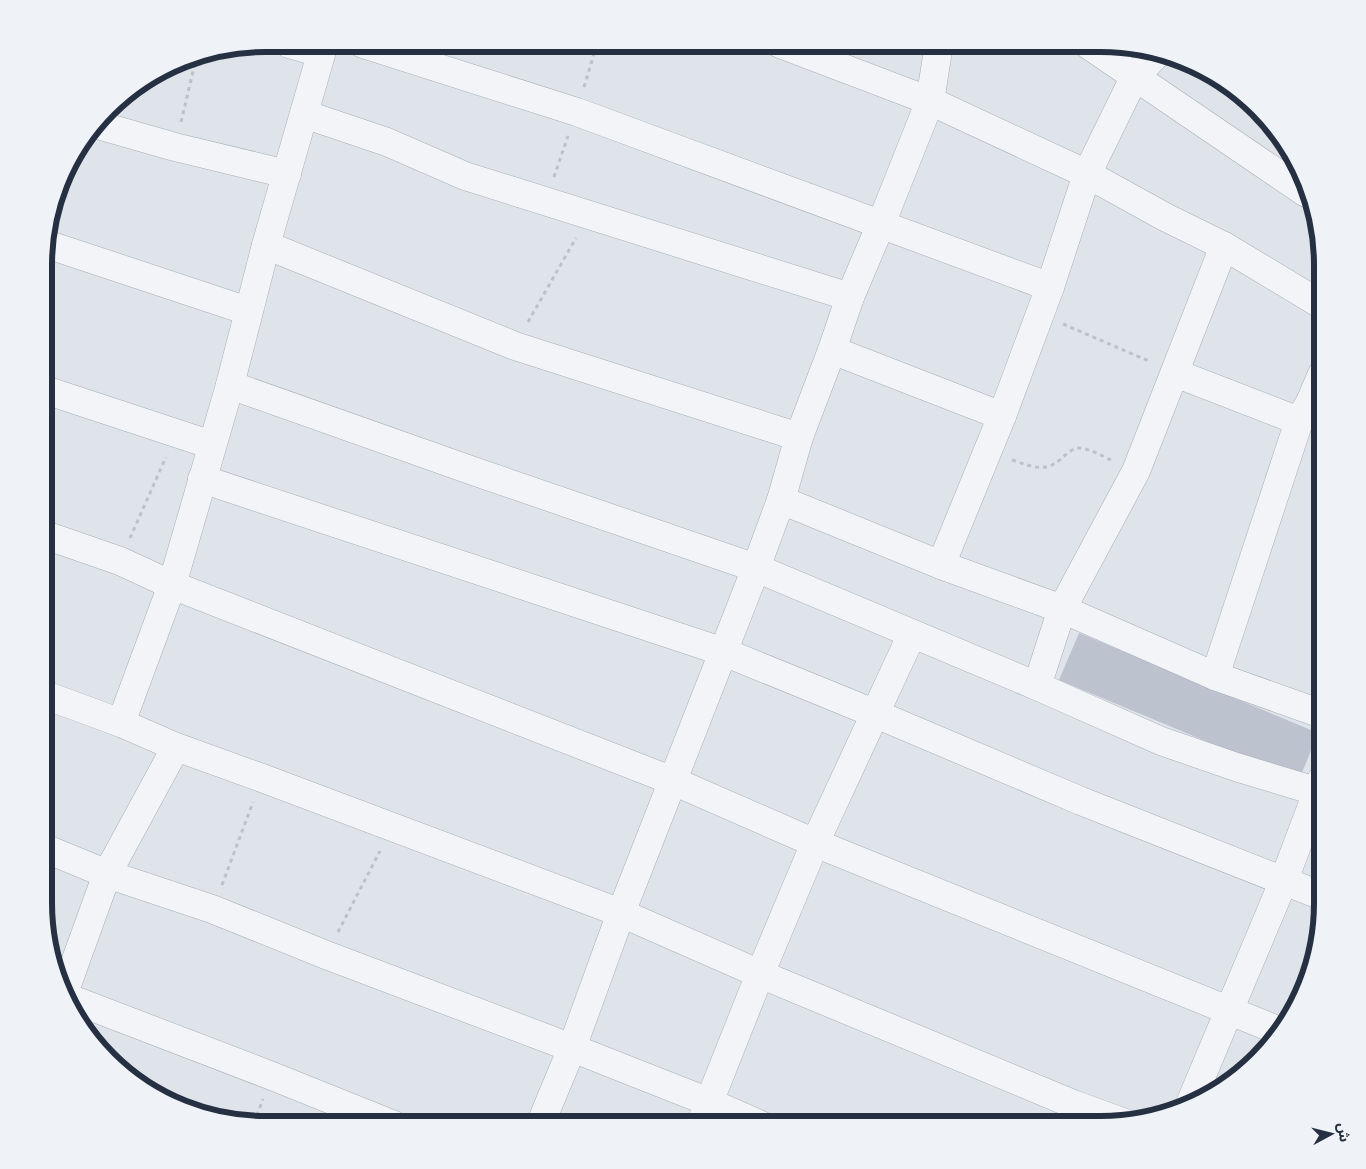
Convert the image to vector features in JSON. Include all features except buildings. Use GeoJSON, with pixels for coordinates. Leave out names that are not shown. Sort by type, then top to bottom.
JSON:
{"type":"FeatureCollection","features":[{"type":"Feature","properties":{"kind":"street"},"geometry":{"type":"LineString","coordinates":[[121,723],[172,585],[230,385],[266,245],[322,52]]}},
{"type":"Feature","properties":{"kind":"street"},"geometry":{"type":"LineString","coordinates":[[388,52],[577,112],[1050,287]]}},
{"type":"Feature","properties":{"kind":"street"},"geometry":{"type":"LineString","coordinates":[[801,52],[930,101],[1087,174],[1165,217],[1224,246],[1314,300]]}},
{"type":"Feature","properties":{"kind":"street"},"geometry":{"type":"LineString","coordinates":[[544,1116],[572,1048],[621,913],[756,568],[781,500],[799,438],[850,297],[930,101],[938,52]]}},
{"type":"Feature","properties":{"kind":"street"},"geometry":{"type":"LineString","coordinates":[[1099,52],[1298,188]]}},
{"type":"Feature","properties":{"kind":"street"},"geometry":{"type":"LineString","coordinates":[[941,565],[1002,416],[1050,287],[1087,174],[1135,76],[1152,59]]}},
{"type":"Feature","properties":{"kind":"street"},"geometry":{"type":"LineString","coordinates":[[304,114],[387,142],[465,176],[850,297]]}},
{"type":"Feature","properties":{"kind":"street"},"geometry":{"type":"LineString","coordinates":[[104,127],[175,147],[287,174]]}},
{"type":"Feature","properties":{"kind":"street"},"geometry":{"type":"LineString","coordinates":[[266,245],[515,346],[799,438]]}},
{"type":"Feature","properties":{"kind":"street"},"geometry":{"type":"LineString","coordinates":[[53,246],[248,311]]}},
{"type":"Feature","properties":{"kind":"street"},"geometry":{"type":"LineString","coordinates":[[1037,686],[1062,609],[1136,470],[1224,246]]}},
{"type":"Feature","properties":{"kind":"street"},"geometry":{"type":"LineString","coordinates":[[832,350],[1002,416]]}},
{"type":"Feature","properties":{"kind":"street"},"geometry":{"type":"LineString","coordinates":[[1175,373],[1311,411],[1215,676]]}},
{"type":"Feature","properties":{"kind":"street"},"geometry":{"type":"LineString","coordinates":[[230,385],[466,469],[756,568],[1037,686],[1161,741],[1236,767],[1314,786]]}},
{"type":"Feature","properties":{"kind":"street"},"geometry":{"type":"LineString","coordinates":[[52,392],[212,444]]}},
{"type":"Feature","properties":{"kind":"street"},"geometry":{"type":"LineString","coordinates":[[202,479],[724,652],[876,714],[1081,802],[1314,893]]}},
{"type":"Feature","properties":{"kind":"street"},"geometry":{"type":"LineString","coordinates":[[781,500],[941,565],[1062,609],[1215,676],[1314,711]]}},
{"type":"Feature","properties":{"kind":"street"},"geometry":{"type":"LineString","coordinates":[[52,537],[120,561],[172,585],[674,781],[815,843],[1228,1012],[1273,1029]]}},
{"type":"Feature","properties":{"kind":"street"},"geometry":{"type":"LineString","coordinates":[[52,851],[107,874],[212,909],[326,955],[572,1048],[704,1114],[815,843],[912,634]]}},
{"type":"Feature","properties":{"kind":"street"},"geometry":{"type":"LineString","coordinates":[[52,698],[121,723],[176,747],[621,913],[760,974],[1069,1115]]}},
{"type":"Feature","properties":{"kind":"street"},"geometry":{"type":"LineString","coordinates":[[68,982],[107,874],[176,747]]}},
{"type":"Feature","properties":{"kind":"street"},"geometry":{"type":"LineString","coordinates":[[1193,1096],[1284,880],[1314,803]]}},
{"type":"Feature","properties":{"kind":"street"},"geometry":{"type":"LineString","coordinates":[[76,1001],[372,1116]]}},
{"type":"Feature","properties":{"kind":"path"},"geometry":{"type":"LineString","coordinates":[[546,202],[596,52]]}},
{"type":"Feature","properties":{"kind":"path"},"geometry":{"type":"LineString","coordinates":[[175,147],[195,65]]}},
{"type":"Feature","properties":{"kind":"path"},"geometry":{"type":"LineString","coordinates":[[515,346],[588,216]]}},
{"type":"Feature","properties":{"kind":"path"},"geometry":{"type":"LineString","coordinates":[[1040,314],[1175,373]]}},
{"type":"Feature","properties":{"kind":"path"},"geometry":{"type":"LineString","coordinates":[[120,561],[177,433]]}},
{"type":"Feature","properties":{"kind":"path"},"geometry":{"type":"LineString","coordinates":[[987,453],[1039,469],[1057,462],[1068,452],[1078,448],[1093,452],[1136,470]]}},
{"type":"Feature","properties":{"kind":"path"},"geometry":{"type":"LineString","coordinates":[[212,909],[262,778]]}},
{"type":"Feature","properties":{"kind":"path"},"geometry":{"type":"LineString","coordinates":[[326,955],[392,828]]}}]}
